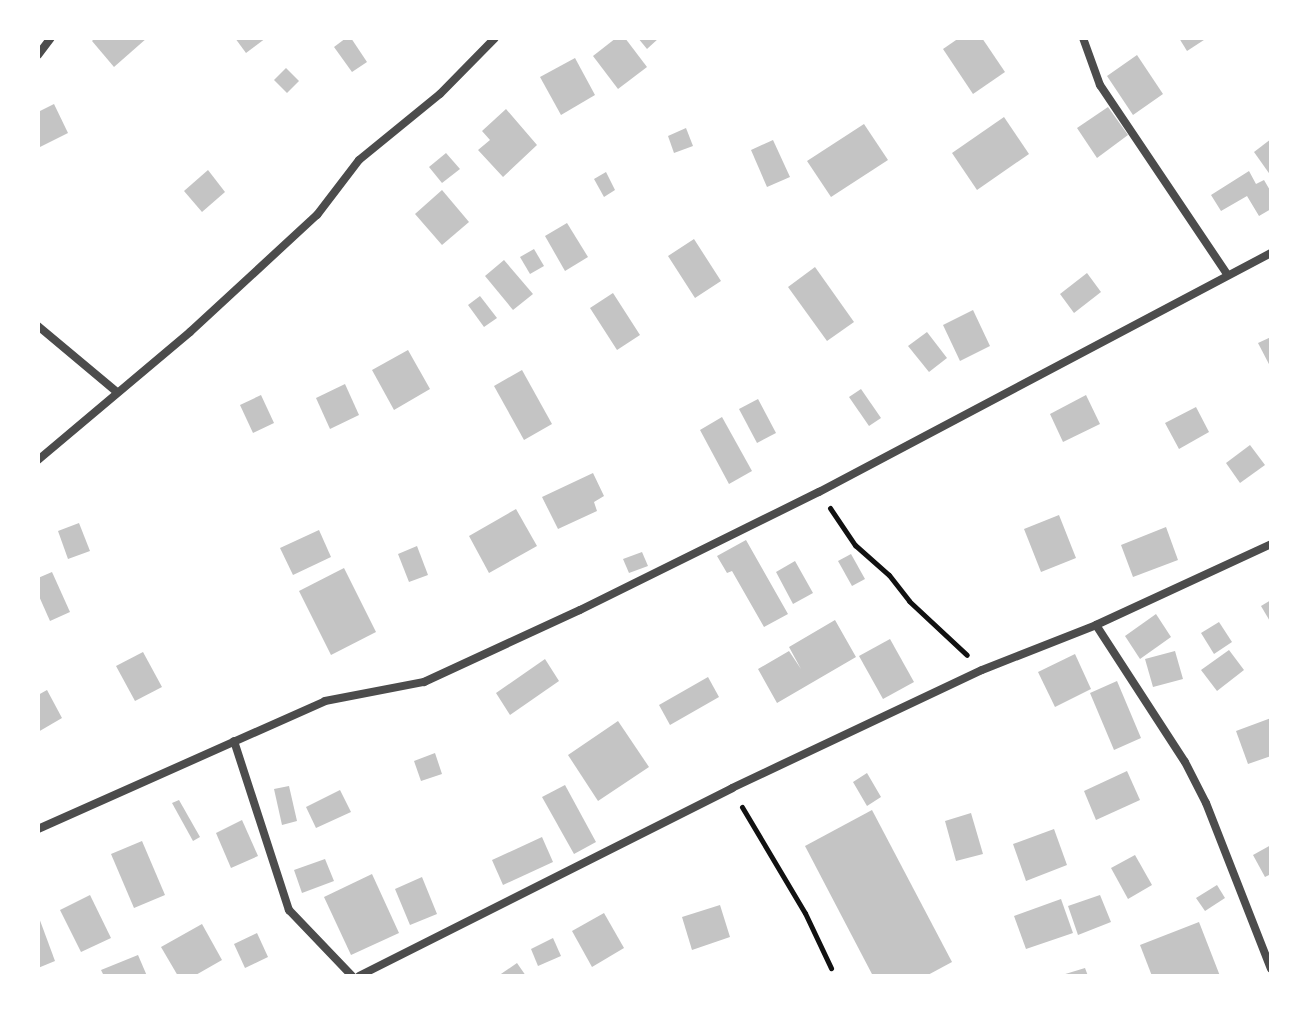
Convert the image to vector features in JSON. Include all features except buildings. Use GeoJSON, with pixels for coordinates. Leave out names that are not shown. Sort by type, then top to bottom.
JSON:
{"type":"FeatureCollection","features":[{"type":"Feature","properties":{"kind":"street"},"geometry":{"type":"LineString","coordinates":[[38,55],[51,38]]}},
{"type":"Feature","properties":{"kind":"street"},"geometry":{"type":"LineString","coordinates":[[38,460],[190,332],[317,215],[359,160],[440,94],[495,38]]}},
{"type":"Feature","properties":{"kind":"street"},"geometry":{"type":"LineString","coordinates":[[1083,38],[1100,85],[1227,274]]}},
{"type":"Feature","properties":{"kind":"street"},"geometry":{"type":"LineString","coordinates":[[38,829],[325,701],[424,682],[819,492],[1271,253]]}},
{"type":"Feature","properties":{"kind":"street"},"geometry":{"type":"LineString","coordinates":[[38,326],[117,392]]}},
{"type":"Feature","properties":{"kind":"street"},"geometry":{"type":"LineString","coordinates":[[359,976],[732,788],[982,670],[1096,625],[1271,544]]}},
{"type":"Feature","properties":{"kind":"street"},"geometry":{"type":"LineString","coordinates":[[1096,625],[1185,762],[1206,803],[1271,969]]}},
{"type":"Feature","properties":{"kind":"street"},"geometry":{"type":"LineString","coordinates":[[234,741],[289,910],[352,976]]}},
{"type":"Feature","properties":{"kind":"path"},"geometry":{"type":"LineString","coordinates":[[819,492],[855,545],[889,575],[909,601],[982,670]]}},
{"type":"Feature","properties":{"kind":"path"},"geometry":{"type":"LineString","coordinates":[[732,788],[766,852],[805,913],[831,968]]}}]}
